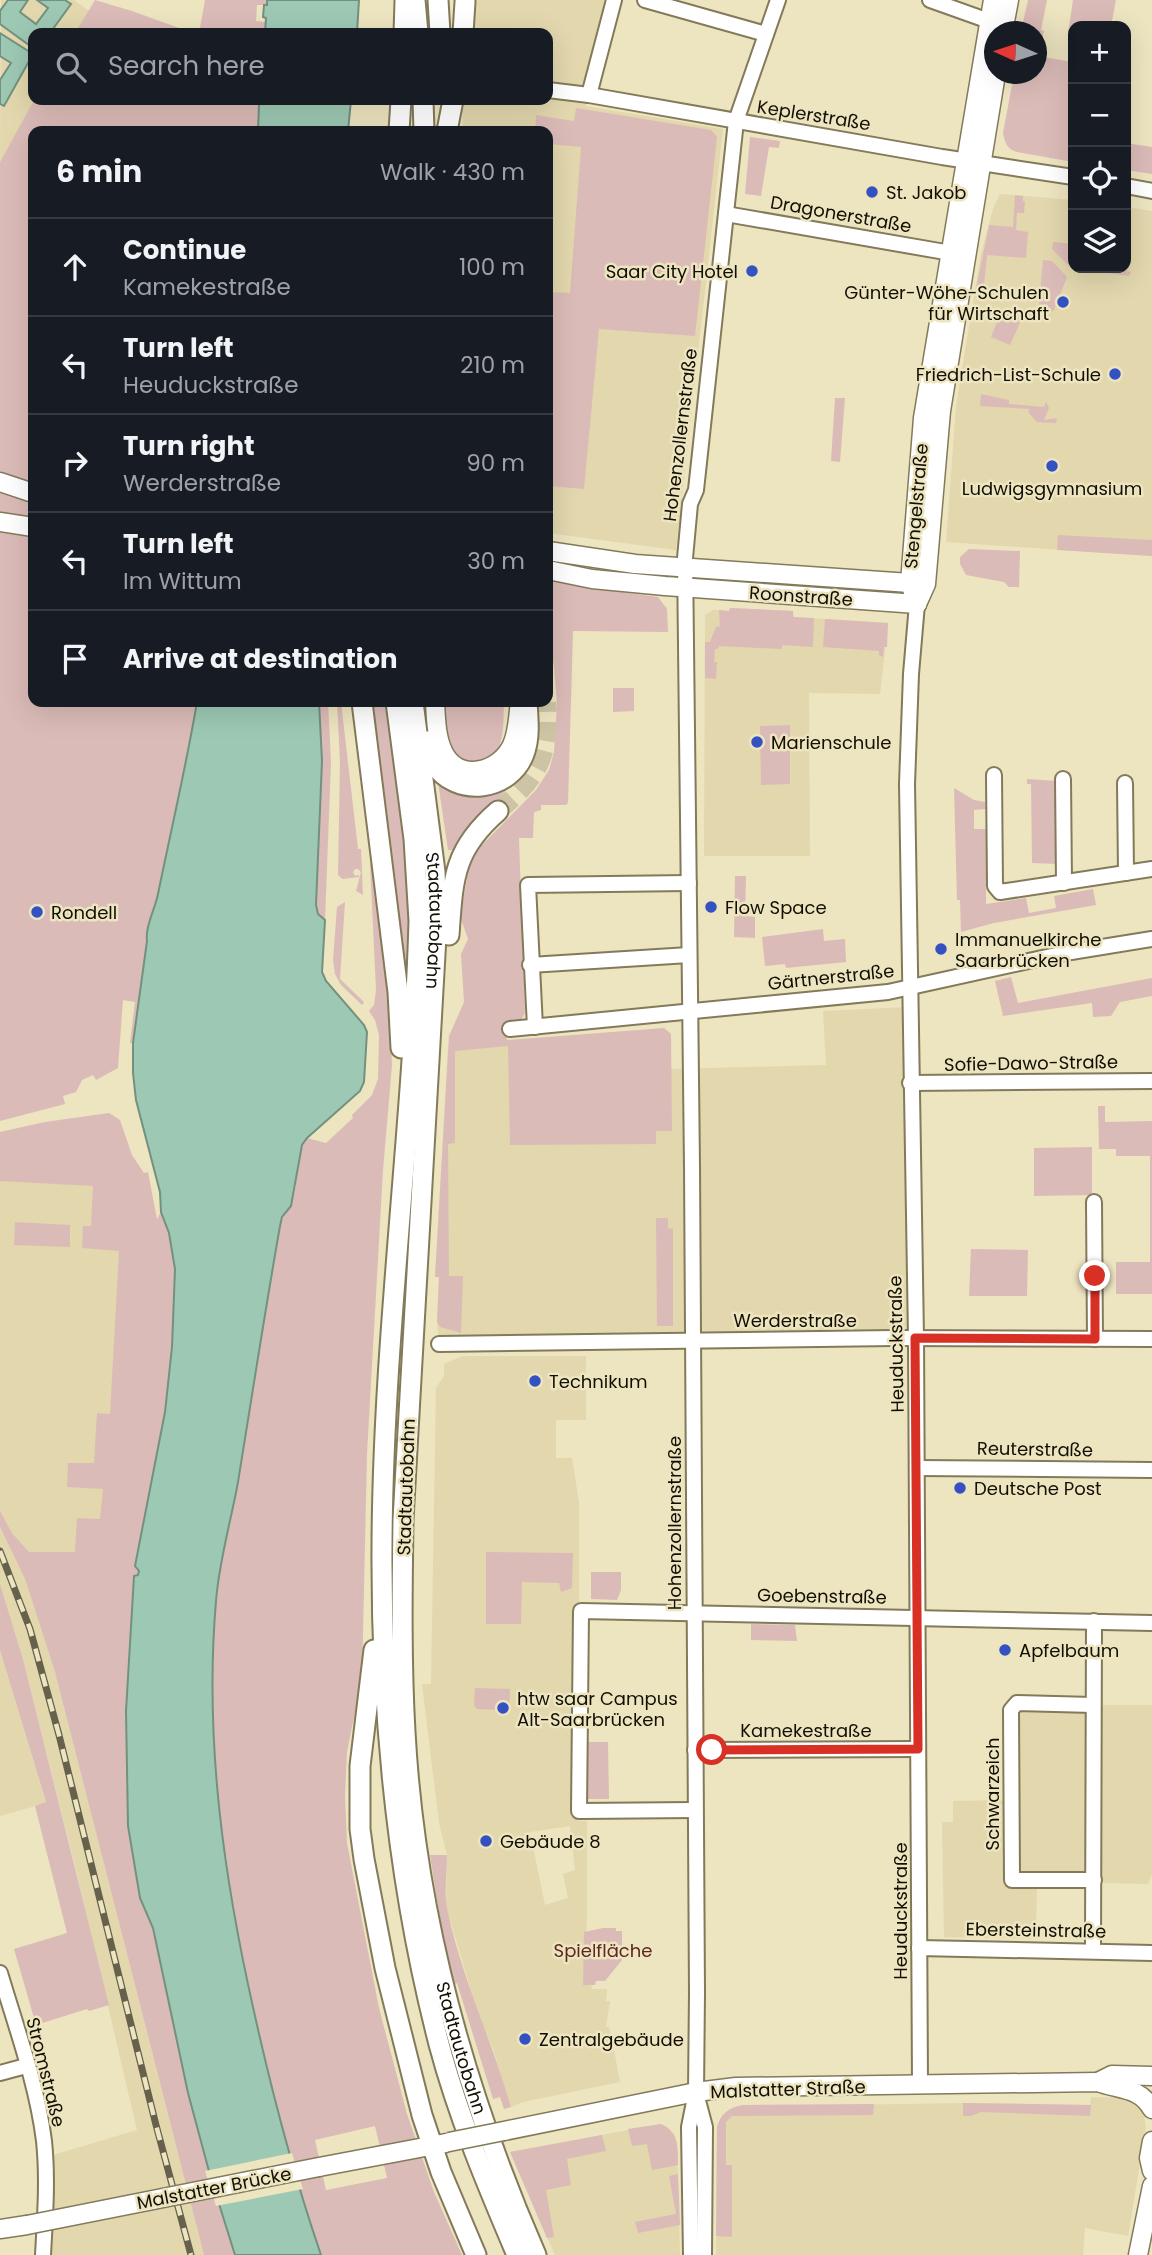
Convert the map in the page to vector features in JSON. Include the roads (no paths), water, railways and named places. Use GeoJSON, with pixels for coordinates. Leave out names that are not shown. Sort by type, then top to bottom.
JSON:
{"type":"FeatureCollection","features":[{"type":"Feature","properties":{"kind":"highway"},"geometry":{"type":"LineString","coordinates":[[404,28],[405,0]]}},
{"type":"Feature","properties":{"kind":"highway"},"geometry":{"type":"LineString","coordinates":[[415,0],[418,28]]}},
{"type":"Feature","properties":{"kind":"highway"},"geometry":{"type":"LineString","coordinates":[[438,0],[440,28]]}},
{"type":"Feature","properties":{"kind":"highway"},"geometry":{"type":"LineString","coordinates":[[463,28],[465,1]]}},
{"type":"Feature","properties":{"kind":"highway"},"geometry":{"type":"LineString","coordinates":[[399,126],[401,105]]}},
{"type":"Feature","properties":{"kind":"highway"},"geometry":{"type":"LineString","coordinates":[[423,105],[424,126]]}},
{"type":"Feature","properties":{"kind":"highway"},"geometry":{"type":"LineString","coordinates":[[444,105],[447,126]]}},
{"type":"Feature","properties":{"kind":"highway"},"geometry":{"type":"LineString","coordinates":[[448,126],[452,105]]}},
{"type":"Feature","properties":{"kind":"highway"},"geometry":{"type":"LineString","coordinates":[[363,707],[402,1036],[400,1091],[404,1156]]}},
{"type":"Feature","properties":{"kind":"highway","name":"Stadtautobahn"},"geometry":{"type":"LineString","coordinates":[[397,707],[414,839],[419,921],[385,1450],[382,1604],[394,1805],[412,1924],[439,2046],[456,2099],[517,2255]]}},
{"type":"Feature","properties":{"kind":"highway","name":"Stadtautobahn"},"geometry":{"type":"LineString","coordinates":[[414,707],[435,872],[437,919],[404,1496],[402,1604],[405,1734],[418,1856],[444,1986],[474,2093],[536,2255]]}},
{"type":"Feature","properties":{"kind":"highway"},"geometry":{"type":"LineString","coordinates":[[424,707],[428,744],[433,762],[449,779],[482,787],[493,785],[511,774],[525,752],[523,730],[526,707]]}},
{"type":"Feature","properties":{"kind":"highway"},"geometry":{"type":"LineString","coordinates":[[434,1008],[447,960],[455,873],[471,838],[498,811]]}},
{"type":"Feature","properties":{"kind":"highway"},"geometry":{"type":"LineString","coordinates":[[382,1604],[372,1660],[360,1766],[360,1829],[386,1968],[476,2255]]}},
{"type":"Feature","properties":{"kind":"highway"},"geometry":{"type":"LineString","coordinates":[[523,2226],[542,2246],[546,2255]]}},
{"type":"Feature","properties":{"kind":"main road","name":"Stengelstraße"},"geometry":{"type":"LineString","coordinates":[[993,0],[995,21]]}},
{"type":"Feature","properties":{"kind":"main road","name":"Stengelstraße"},"geometry":{"type":"LineString","coordinates":[[998,21],[1009,0]]}},
{"type":"Feature","properties":{"kind":"main road","name":"Stengelstraße"},"geometry":{"type":"LineString","coordinates":[[917,604],[926,584],[939,424],[986,84]]}},
{"type":"Feature","properties":{"kind":"main road","name":"Stengelstraße"},"geometry":{"type":"LineString","coordinates":[[917,604],[910,583],[923,418],[951,253],[993,84]]}},
{"type":"Feature","properties":{"kind":"main road"},"geometry":{"type":"LineString","coordinates":[[0,482],[28,493]]}},
{"type":"Feature","properties":{"kind":"main road"},"geometry":{"type":"LineString","coordinates":[[0,494],[28,495]]}},
{"type":"Feature","properties":{"kind":"main road","name":"Roonstraße"},"geometry":{"type":"LineString","coordinates":[[553,551],[635,564],[910,583]]}},
{"type":"Feature","properties":{"kind":"main road","name":"Roonstraße"},"geometry":{"type":"LineString","coordinates":[[553,571],[592,579],[917,604]]}},
{"type":"Feature","properties":{"kind":"main road"},"geometry":{"type":"LineString","coordinates":[[436,707],[443,752],[456,766],[465,770],[492,768],[502,760],[523,730],[521,707]]}},
{"type":"Feature","properties":{"kind":"main road","name":"Malstatter Straße"},"geometry":{"type":"LineString","coordinates":[[1098,2082],[1112,2076],[1152,2076]]}},
{"type":"Feature","properties":{"kind":"main road"},"geometry":{"type":"LineString","coordinates":[[1098,2082],[1135,2083],[1152,2089]]}},
{"type":"Feature","properties":{"kind":"main road","name":"Malstatter Straße"},"geometry":{"type":"LineString","coordinates":[[401,2150],[696,2092],[736,2087],[1098,2082],[1133,2091],[1147,2100],[1152,2109]]}},
{"type":"Feature","properties":{"kind":"main road"},"geometry":{"type":"LineString","coordinates":[[1152,2141],[1149,2158],[1152,2171]]}},
{"type":"Feature","properties":{"kind":"main road","name":"Malstatter Brücke"},"geometry":{"type":"LineString","coordinates":[[0,2229],[401,2150]]}},
{"type":"Feature","properties":{"kind":"main road"},"geometry":{"type":"LineString","coordinates":[[1138,2255],[1152,2186]]}},
{"type":"Feature","properties":{"kind":"street"},"geometry":{"type":"LineString","coordinates":[[589,95],[614,0]]}},
{"type":"Feature","properties":{"kind":"street"},"geometry":{"type":"LineString","coordinates":[[645,0],[766,34]]}},
{"type":"Feature","properties":{"kind":"street","name":"Hohenzollernstraße"},"geometry":{"type":"LineString","coordinates":[[691,2255],[689,2127],[696,2092],[695,1751],[685,558],[690,504],[696,490],[736,121],[778,0]]}},
{"type":"Feature","properties":{"kind":"street"},"geometry":{"type":"LineString","coordinates":[[930,0],[984,21]]}},
{"type":"Feature","properties":{"kind":"street","name":"Keplerstraße"},"geometry":{"type":"LineString","coordinates":[[553,91],[1068,176]]}},
{"type":"Feature","properties":{"kind":"street"},"geometry":{"type":"LineString","coordinates":[[1131,187],[1152,191]]}},
{"type":"Feature","properties":{"kind":"street","name":"Dragonerstraße"},"geometry":{"type":"LineString","coordinates":[[726,214],[951,253]]}},
{"type":"Feature","properties":{"kind":"street","name":"Heuduckstraße"},"geometry":{"type":"LineString","coordinates":[[917,604],[907,754],[917,1468],[920,2084]]}},
{"type":"Feature","properties":{"kind":"street"},"geometry":{"type":"LineString","coordinates":[[994,775],[995,886],[1000,892],[1152,869]]}},
{"type":"Feature","properties":{"kind":"street"},"geometry":{"type":"LineString","coordinates":[[1063,779],[1064,883]]}},
{"type":"Feature","properties":{"kind":"street"},"geometry":{"type":"LineString","coordinates":[[1125,783],[1126,873]]}},
{"type":"Feature","properties":{"kind":"street"},"geometry":{"type":"LineString","coordinates":[[535,1027],[528,885],[689,883]]}},
{"type":"Feature","properties":{"kind":"street","name":"Gärtnerstraße"},"geometry":{"type":"LineString","coordinates":[[510,1029],[888,992],[1065,953],[1152,939]]}},
{"type":"Feature","properties":{"kind":"street"},"geometry":{"type":"LineString","coordinates":[[530,965],[689,955]]}},
{"type":"Feature","properties":{"kind":"street","name":"Sofie-Dawo-Straße"},"geometry":{"type":"LineString","coordinates":[[910,1083],[1152,1081]]}},
{"type":"Feature","properties":{"kind":"street"},"geometry":{"type":"LineString","coordinates":[[1094,1202],[1095,1339]]}},
{"type":"Feature","properties":{"kind":"street","name":"Werderstraße"},"geometry":{"type":"LineString","coordinates":[[439,1344],[915,1338],[1152,1339]]}},
{"type":"Feature","properties":{"kind":"street","name":"Reuterstraße"},"geometry":{"type":"LineString","coordinates":[[917,1468],[1152,1470]]}},
{"type":"Feature","properties":{"kind":"street","name":"Goebenstraße"},"geometry":{"type":"LineString","coordinates":[[695,1810],[579,1811],[581,1611],[1152,1623]]}},
{"type":"Feature","properties":{"kind":"street"},"geometry":{"type":"LineString","coordinates":[[1093,1950],[1094,1621]]}},
{"type":"Feature","properties":{"kind":"street","name":"Schwarzeich"},"geometry":{"type":"LineString","coordinates":[[1093,1705],[1017,1703],[1012,1710],[1012,1880],[1094,1880]]}},
{"type":"Feature","properties":{"kind":"street","name":"Kamekestraße"},"geometry":{"type":"LineString","coordinates":[[695,1751],[918,1749]]}},
{"type":"Feature","properties":{"kind":"street","name":"Ebersteinstraße"},"geometry":{"type":"LineString","coordinates":[[919,1948],[1152,1953]]}},
{"type":"Feature","properties":{"kind":"street","name":"Stromstraße"},"geometry":{"type":"LineString","coordinates":[[0,1973],[44,2140],[46,2182],[43,2255]]}},
{"type":"Feature","properties":{"kind":"street"},"geometry":{"type":"LineString","coordinates":[[0,2073],[26,2066]]}},
{"type":"Feature","properties":{"kind":"street","name":"Hohenzollernstraße"},"geometry":{"type":"LineString","coordinates":[[696,2092],[705,2127],[704,2255]]}},
{"type":"Feature","properties":{"kind":"tunnel"},"geometry":{"type":"LineString","coordinates":[[498,811],[524,787],[539,764],[546,737],[547,707]]}},
{"type":"Feature","properties":{"kind":"railway"},"geometry":{"type":"LineString","coordinates":[[0,1551],[30,1629],[59,1735],[191,2255]]}},
{"type":"Feature","properties":{"kind":"place","name":"St. Jakob"},"geometry":{"type":"Point","coordinates":[872,192]}},
{"type":"Feature","properties":{"kind":"place","name":"Saar City Hotel"},"geometry":{"type":"Point","coordinates":[752,271]}},
{"type":"Feature","properties":{"kind":"place","name":"Günter-Wöhe-Schulen für Wirtschaft"},"geometry":{"type":"Point","coordinates":[1063,302]}},
{"type":"Feature","properties":{"kind":"place","name":"Friedrich-List-Schule"},"geometry":{"type":"Point","coordinates":[1115,374]}},
{"type":"Feature","properties":{"kind":"place","name":"Ludwigsgymnasium"},"geometry":{"type":"Point","coordinates":[1052,466]}},
{"type":"Feature","properties":{"kind":"place","name":"Marienschule"},"geometry":{"type":"Point","coordinates":[757,742]}},
{"type":"Feature","properties":{"kind":"place","name":"Flow Space"},"geometry":{"type":"Point","coordinates":[711,907]}},
{"type":"Feature","properties":{"kind":"place","name":"Rondell"},"geometry":{"type":"Point","coordinates":[37,912]}},
{"type":"Feature","properties":{"kind":"place","name":"Immanuelkirche Saarbrücken"},"geometry":{"type":"Point","coordinates":[941,949]}},
{"type":"Feature","properties":{"kind":"place","name":"Technikum"},"geometry":{"type":"Point","coordinates":[535,1381]}},
{"type":"Feature","properties":{"kind":"place","name":"Deutsche Post"},"geometry":{"type":"Point","coordinates":[960,1488]}},
{"type":"Feature","properties":{"kind":"place","name":"Apfelbaum"},"geometry":{"type":"Point","coordinates":[1005,1650]}},
{"type":"Feature","properties":{"kind":"place","name":"htw saar Campus Alt-Saarbrücken"},"geometry":{"type":"Point","coordinates":[503,1708]}},
{"type":"Feature","properties":{"kind":"place","name":"Gebäude 8"},"geometry":{"type":"Point","coordinates":[486,1841]}},
{"type":"Feature","properties":{"kind":"place","name":"Zentralgebäude"},"geometry":{"type":"Point","coordinates":[525,2039]}},
{"type":"Feature","properties":{"kind":"park label","name":"Spielfläche"},"geometry":{"type":"Point","coordinates":[603,1950]}}]}
